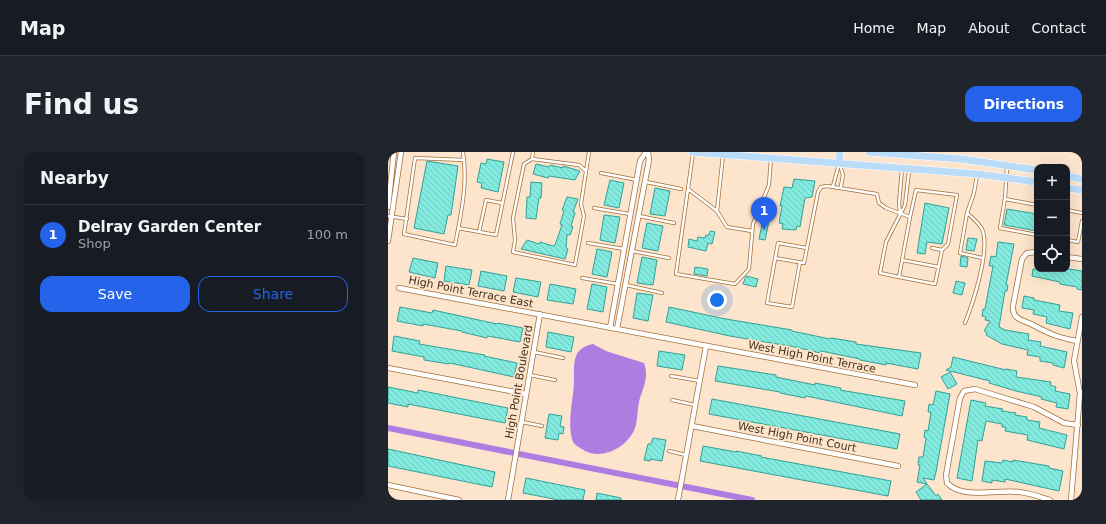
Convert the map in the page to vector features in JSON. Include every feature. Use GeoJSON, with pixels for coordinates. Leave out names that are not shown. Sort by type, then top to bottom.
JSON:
{"type":"FeatureCollection","features":[{"type":"Feature","properties":{"kind":"main road"},"geometry":{"type":"LineString","coordinates":[[692,152],[977,174],[1034,182]]}},
{"type":"Feature","properties":{"kind":"main road"},"geometry":{"type":"LineString","coordinates":[[839,163],[840,152]]}},
{"type":"Feature","properties":{"kind":"main road"},"geometry":{"type":"LineString","coordinates":[[868,152],[961,159],[1034,170]]}},
{"type":"Feature","properties":{"kind":"main road"},"geometry":{"type":"LineString","coordinates":[[1070,176],[1082,178]]}},
{"type":"Feature","properties":{"kind":"main road"},"geometry":{"type":"LineString","coordinates":[[1070,188],[1082,190]]}},
{"type":"Feature","properties":{"kind":"street"},"geometry":{"type":"LineString","coordinates":[[388,207],[394,152]]}},
{"type":"Feature","properties":{"kind":"street"},"geometry":{"type":"LineString","coordinates":[[388,241],[390,216],[401,152]]}},
{"type":"Feature","properties":{"kind":"street"},"geometry":{"type":"LineString","coordinates":[[610,328],[640,160],[647,152]]}},
{"type":"Feature","properties":{"kind":"street"},"geometry":{"type":"LineString","coordinates":[[617,329],[649,160],[647,152]]}},
{"type":"Feature","properties":{"kind":"street"},"geometry":{"type":"LineString","coordinates":[[1034,252],[1027,253],[1022,259],[1013,310],[1016,318],[1051,335],[1077,341]]}},
{"type":"Feature","properties":{"kind":"street"},"geometry":{"type":"LineString","coordinates":[[1070,258],[1082,260]]}},
{"type":"Feature","properties":{"kind":"street","name":"High Point Terrace East"},"geometry":{"type":"LineString","coordinates":[[399,288],[540,314]]}},
{"type":"Feature","properties":{"kind":"street","name":"High Point Boulevard"},"geometry":{"type":"LineString","coordinates":[[508,500],[540,314],[706,346]]}},
{"type":"Feature","properties":{"kind":"street"},"geometry":{"type":"LineString","coordinates":[[1071,500],[1080,393],[1080,384],[1074,366],[1082,317]]}},
{"type":"Feature","properties":{"kind":"street"},"geometry":{"type":"LineString","coordinates":[[678,500],[706,346]]}},
{"type":"Feature","properties":{"kind":"street","name":"West High Point Terrace"},"geometry":{"type":"LineString","coordinates":[[706,346],[915,385]]}},
{"type":"Feature","properties":{"kind":"street"},"geometry":{"type":"LineString","coordinates":[[388,368],[526,394]]}},
{"type":"Feature","properties":{"kind":"street"},"geometry":{"type":"LineString","coordinates":[[1050,500],[1019,492],[974,492],[951,488],[947,483],[946,475],[960,398],[964,391],[971,388],[1034,408],[1064,423],[1078,425]]}},
{"type":"Feature","properties":{"kind":"street","name":"West High Point Court"},"geometry":{"type":"LineString","coordinates":[[692,426],[898,466]]}},
{"type":"Feature","properties":{"kind":"street"},"geometry":{"type":"LineString","coordinates":[[388,485],[442,498],[459,500]]}},
{"type":"Feature","properties":{"kind":"lane"},"geometry":{"type":"LineString","coordinates":[[464,152],[465,191],[454,245],[404,234],[415,158],[464,160]]}},
{"type":"Feature","properties":{"kind":"lane"},"geometry":{"type":"LineString","coordinates":[[458,228],[496,235],[513,152]]}},
{"type":"Feature","properties":{"kind":"lane"},"geometry":{"type":"LineString","coordinates":[[532,152],[532,159]]}},
{"type":"Feature","properties":{"kind":"lane"},"geometry":{"type":"LineString","coordinates":[[586,171],[579,165],[532,159],[524,164],[513,218],[515,240],[513,252],[575,265],[584,216],[581,204],[589,152]]}},
{"type":"Feature","properties":{"kind":"lane"},"geometry":{"type":"LineString","coordinates":[[692,152],[676,274],[735,284],[749,269],[753,224],[769,185],[771,158]]}},
{"type":"Feature","properties":{"kind":"lane"},"geometry":{"type":"LineString","coordinates":[[717,210],[723,154]]}},
{"type":"Feature","properties":{"kind":"lane"},"geometry":{"type":"LineString","coordinates":[[833,186],[839,163]]}},
{"type":"Feature","properties":{"kind":"lane"},"geometry":{"type":"LineString","coordinates":[[839,163],[842,175],[841,186]]}},
{"type":"Feature","properties":{"kind":"lane"},"geometry":{"type":"LineString","coordinates":[[1007,165],[1005,177],[1005,200],[1000,228],[1034,234]]}},
{"type":"Feature","properties":{"kind":"lane"},"geometry":{"type":"LineString","coordinates":[[900,212],[899,204],[905,168]]}},
{"type":"Feature","properties":{"kind":"lane"},"geometry":{"type":"LineString","coordinates":[[899,277],[916,190],[957,195],[948,244],[942,250],[935,284],[880,274],[886,242],[900,212],[905,206],[905,168]]}},
{"type":"Feature","properties":{"kind":"lane"},"geometry":{"type":"LineString","coordinates":[[601,173],[637,180]]}},
{"type":"Feature","properties":{"kind":"lane"},"geometry":{"type":"LineString","coordinates":[[977,174],[974,193],[967,213],[960,253],[982,258]]}},
{"type":"Feature","properties":{"kind":"lane"},"geometry":{"type":"LineString","coordinates":[[645,182],[681,189]]}},
{"type":"Feature","properties":{"kind":"lane"},"geometry":{"type":"LineString","coordinates":[[775,258],[804,263],[818,192],[824,186],[841,186],[877,194],[879,203],[886,208],[910,217]]}},
{"type":"Feature","properties":{"kind":"lane"},"geometry":{"type":"LineString","coordinates":[[688,189],[717,210],[727,227],[752,231]]}},
{"type":"Feature","properties":{"kind":"lane"},"geometry":{"type":"LineString","coordinates":[[479,232],[486,200],[502,203]]}},
{"type":"Feature","properties":{"kind":"lane"},"geometry":{"type":"LineString","coordinates":[[1005,200],[1034,205]]}},
{"type":"Feature","properties":{"kind":"lane"},"geometry":{"type":"LineString","coordinates":[[594,208],[631,214]]}},
{"type":"Feature","properties":{"kind":"lane"},"geometry":{"type":"LineString","coordinates":[[1070,211],[1082,213]]}},
{"type":"Feature","properties":{"kind":"lane"},"geometry":{"type":"LineString","coordinates":[[965,323],[976,294],[985,241],[982,230],[976,220],[967,213]]}},
{"type":"Feature","properties":{"kind":"lane"},"geometry":{"type":"LineString","coordinates":[[390,216],[406,219]]}},
{"type":"Feature","properties":{"kind":"lane"},"geometry":{"type":"LineString","coordinates":[[638,216],[674,223]]}},
{"type":"Feature","properties":{"kind":"lane"},"geometry":{"type":"LineString","coordinates":[[1070,241],[1078,242],[1082,220]]}},
{"type":"Feature","properties":{"kind":"lane"},"geometry":{"type":"LineString","coordinates":[[800,262],[792,307],[767,303],[778,242],[807,248]]}},
{"type":"Feature","properties":{"kind":"lane"},"geometry":{"type":"LineString","coordinates":[[588,243],[624,249]]}},
{"type":"Feature","properties":{"kind":"lane"},"geometry":{"type":"LineString","coordinates":[[932,248],[942,250]]}},
{"type":"Feature","properties":{"kind":"lane"},"geometry":{"type":"LineString","coordinates":[[632,251],[669,258]]}},
{"type":"Feature","properties":{"kind":"lane"},"geometry":{"type":"LineString","coordinates":[[902,260],[939,266]]}},
{"type":"Feature","properties":{"kind":"lane"},"geometry":{"type":"LineString","coordinates":[[582,278],[618,284]]}},
{"type":"Feature","properties":{"kind":"lane"},"geometry":{"type":"LineString","coordinates":[[626,285],[662,292]]}},
{"type":"Feature","properties":{"kind":"lane"},"geometry":{"type":"LineString","coordinates":[[533,352],[563,358]]}},
{"type":"Feature","properties":{"kind":"lane"},"geometry":{"type":"LineString","coordinates":[[529,375],[555,380]]}},
{"type":"Feature","properties":{"kind":"lane"},"geometry":{"type":"LineString","coordinates":[[671,376],[700,381]]}},
{"type":"Feature","properties":{"kind":"lane"},"geometry":{"type":"LineString","coordinates":[[672,400],[696,405]]}},
{"type":"Feature","properties":{"kind":"lane"},"geometry":{"type":"LineString","coordinates":[[522,422],[542,426]]}},
{"type":"Feature","properties":{"kind":"lane"},"geometry":{"type":"LineString","coordinates":[[669,452],[686,455]]}},
{"type":"Feature","properties":{"kind":"shaded area"},"geometry":{"type":"Polygon","coordinates":[[[593,344],[606,351],[644,363],[646,372],[639,402],[636,425],[632,435],[621,446],[607,453],[599,454],[585,451],[575,445],[572,439],[570,424],[576,356],[578,352],[586,346],[593,344]]]}},
{"type":"Feature","properties":{"kind":"building"},"geometry":{"type":"Polygon","coordinates":[[[487,159],[504,162],[498,192],[481,188],[482,183],[477,182],[481,163],[486,164],[487,159]]]}},
{"type":"Feature","properties":{"kind":"building"},"geometry":{"type":"Polygon","coordinates":[[[427,161],[458,166],[451,215],[448,215],[444,234],[414,228],[427,161]]]}},
{"type":"Feature","properties":{"kind":"building"},"geometry":{"type":"Polygon","coordinates":[[[536,164],[549,167],[550,165],[563,168],[563,166],[580,171],[575,180],[549,176],[548,178],[533,174],[536,164]]]}},
{"type":"Feature","properties":{"kind":"building"},"geometry":{"type":"Polygon","coordinates":[[[794,179],[815,181],[812,197],[805,198],[800,227],[797,226],[796,230],[782,229],[783,224],[779,223],[782,206],[780,206],[784,187],[792,188],[794,179]]]}},
{"type":"Feature","properties":{"kind":"building"},"geometry":{"type":"Polygon","coordinates":[[[610,180],[624,183],[619,208],[604,205],[610,180]]]}},
{"type":"Feature","properties":{"kind":"building"},"geometry":{"type":"Polygon","coordinates":[[[531,182],[542,183],[541,198],[539,198],[536,219],[526,218],[527,197],[530,197],[531,182]]]}},
{"type":"Feature","properties":{"kind":"building"},"geometry":{"type":"Polygon","coordinates":[[[655,188],[670,191],[665,216],[650,214],[655,188]]]}},
{"type":"Feature","properties":{"kind":"building"},"geometry":{"type":"Polygon","coordinates":[[[567,197],[578,199],[573,212],[575,213],[571,226],[573,227],[570,235],[567,235],[566,248],[568,249],[565,259],[521,249],[527,240],[539,244],[540,242],[553,246],[555,245],[562,225],[560,224],[564,211],[562,210],[567,197]]]}},
{"type":"Feature","properties":{"kind":"building"},"geometry":{"type":"Polygon","coordinates":[[[925,203],[949,208],[942,244],[927,242],[925,254],[917,253],[925,203]]]}},
{"type":"Feature","properties":{"kind":"building"},"geometry":{"type":"Polygon","coordinates":[[[1007,209],[1034,214],[1034,230],[1004,225],[1007,209]]]}},
{"type":"Feature","properties":{"kind":"building"},"geometry":{"type":"Polygon","coordinates":[[[604,215],[620,217],[615,243],[600,240],[604,215]]]}},
{"type":"Feature","properties":{"kind":"building"},"geometry":{"type":"Polygon","coordinates":[[[763,220],[769,221],[765,240],[759,239],[763,220]]]}},
{"type":"Feature","properties":{"kind":"building"},"geometry":{"type":"Polygon","coordinates":[[[647,223],[663,226],[658,251],[642,248],[647,223]]]}},
{"type":"Feature","properties":{"kind":"building"},"geometry":{"type":"Polygon","coordinates":[[[710,231],[715,232],[712,244],[708,243],[706,251],[688,247],[689,239],[697,241],[698,237],[705,238],[706,235],[709,235],[710,231]]]}},
{"type":"Feature","properties":{"kind":"building"},"geometry":{"type":"Polygon","coordinates":[[[968,238],[977,239],[974,251],[966,250],[968,238]]]}},
{"type":"Feature","properties":{"kind":"building"},"geometry":{"type":"Polygon","coordinates":[[[998,242],[1014,244],[1006,285],[1008,285],[1007,291],[1005,291],[999,327],[1005,330],[1029,334],[1028,340],[1041,342],[1040,346],[1067,352],[1064,368],[1053,365],[1053,363],[1040,361],[1040,357],[1027,355],[1028,350],[1002,344],[986,335],[987,333],[984,331],[990,321],[985,320],[986,317],[982,316],[983,309],[985,309],[993,266],[989,266],[991,256],[996,257],[998,242]]]}},
{"type":"Feature","properties":{"kind":"building"},"geometry":{"type":"Polygon","coordinates":[[[597,249],[612,252],[607,277],[592,274],[597,249]]]}},
{"type":"Feature","properties":{"kind":"building"},"geometry":{"type":"Polygon","coordinates":[[[961,256],[968,258],[967,267],[960,266],[961,256]]]}},
{"type":"Feature","properties":{"kind":"building"},"geometry":{"type":"Polygon","coordinates":[[[642,257],[657,260],[653,285],[637,283],[642,257]]]}},
{"type":"Feature","properties":{"kind":"building"},"geometry":{"type":"Polygon","coordinates":[[[413,258],[438,263],[435,278],[409,272],[413,258]]]}},
{"type":"Feature","properties":{"kind":"building"},"geometry":{"type":"Polygon","coordinates":[[[446,266],[472,270],[469,285],[444,281],[446,266]]]}},
{"type":"Feature","properties":{"kind":"building"},"geometry":{"type":"Polygon","coordinates":[[[695,267],[708,269],[707,276],[694,274],[695,267]]]}},
{"type":"Feature","properties":{"kind":"building"},"geometry":{"type":"Polygon","coordinates":[[[1033,269],[1034,272],[1070,272],[1070,269],[1082,271],[1082,290],[1077,289],[1077,287],[1060,284],[1060,282],[1032,276],[1033,269]]]}},
{"type":"Feature","properties":{"kind":"building"},"geometry":{"type":"Polygon","coordinates":[[[481,271],[507,276],[504,291],[478,286],[481,271]]]}},
{"type":"Feature","properties":{"kind":"building"},"geometry":{"type":"Polygon","coordinates":[[[746,276],[758,279],[756,287],[743,284],[746,276]]]}},
{"type":"Feature","properties":{"kind":"building"},"geometry":{"type":"Polygon","coordinates":[[[516,278],[541,282],[538,297],[513,292],[516,278]]]}},
{"type":"Feature","properties":{"kind":"building"},"geometry":{"type":"Polygon","coordinates":[[[956,281],[965,283],[962,295],[953,293],[956,281]]]}},
{"type":"Feature","properties":{"kind":"building"},"geometry":{"type":"Polygon","coordinates":[[[550,284],[576,289],[573,304],[547,300],[550,284]]]}},
{"type":"Feature","properties":{"kind":"building"},"geometry":{"type":"Polygon","coordinates":[[[592,284],[607,287],[603,312],[587,309],[592,284]]]}},
{"type":"Feature","properties":{"kind":"building"},"geometry":{"type":"Polygon","coordinates":[[[637,293],[653,295],[648,321],[633,318],[637,293]]]}},
{"type":"Feature","properties":{"kind":"building"},"geometry":{"type":"Polygon","coordinates":[[[1024,296],[1034,298],[1034,300],[1060,305],[1059,311],[1073,313],[1070,329],[1046,323],[1047,317],[1033,314],[1034,310],[1022,308],[1024,296]]]}},
{"type":"Feature","properties":{"kind":"building"},"geometry":{"type":"Polygon","coordinates":[[[400,307],[432,313],[433,310],[523,328],[520,342],[488,336],[487,338],[462,331],[397,321],[400,307]]]}},
{"type":"Feature","properties":{"kind":"building"},"geometry":{"type":"Polygon","coordinates":[[[669,307],[726,319],[792,330],[830,339],[856,342],[856,344],[921,353],[918,369],[886,363],[886,365],[821,351],[820,353],[666,322],[669,307]]]}},
{"type":"Feature","properties":{"kind":"building"},"geometry":{"type":"Polygon","coordinates":[[[548,332],[574,337],[571,352],[546,347],[548,332]]]}},
{"type":"Feature","properties":{"kind":"building"},"geometry":{"type":"Polygon","coordinates":[[[394,336],[420,341],[419,344],[485,355],[484,356],[517,363],[514,377],[450,363],[424,360],[424,357],[392,351],[394,336]]]}},
{"type":"Feature","properties":{"kind":"building"},"geometry":{"type":"Polygon","coordinates":[[[659,351],[685,355],[682,370],[657,366],[659,351]]]}},
{"type":"Feature","properties":{"kind":"building"},"geometry":{"type":"Polygon","coordinates":[[[953,357],[1006,370],[1017,371],[1016,377],[1051,382],[1050,385],[1056,387],[1055,391],[1070,394],[1068,409],[1056,407],[1057,403],[1041,399],[1042,397],[989,383],[990,381],[946,370],[951,367],[953,357]]]}},
{"type":"Feature","properties":{"kind":"building"},"geometry":{"type":"Polygon","coordinates":[[[718,366],[776,375],[776,377],[815,385],[815,383],[841,388],[840,390],[905,401],[902,416],[806,396],[805,398],[780,392],[715,381],[718,366]]]}},
{"type":"Feature","properties":{"kind":"building"},"geometry":{"type":"Polygon","coordinates":[[[950,372],[957,384],[948,389],[941,377],[950,372]]]}},
{"type":"Feature","properties":{"kind":"building"},"geometry":{"type":"Polygon","coordinates":[[[388,387],[418,393],[418,390],[508,408],[505,423],[408,404],[408,407],[388,403],[388,387]]]}},
{"type":"Feature","properties":{"kind":"building"},"geometry":{"type":"Polygon","coordinates":[[[936,391],[950,394],[934,480],[923,478],[927,484],[917,482],[920,465],[918,465],[919,457],[923,457],[926,438],[924,437],[925,430],[928,431],[931,412],[928,412],[929,404],[933,405],[936,391]]]}},
{"type":"Feature","properties":{"kind":"building"},"geometry":{"type":"Polygon","coordinates":[[[712,399],[900,434],[897,449],[709,414],[712,399]]]}},
{"type":"Feature","properties":{"kind":"building"},"geometry":{"type":"Polygon","coordinates":[[[971,400],[986,403],[985,406],[1003,409],[1002,411],[1016,413],[1015,415],[1027,417],[1027,420],[1040,422],[1039,428],[1067,435],[1064,449],[1027,440],[1028,435],[1005,431],[1006,427],[1002,427],[1002,424],[986,421],[982,441],[978,440],[972,481],[957,478],[971,400]]]}},
{"type":"Feature","properties":{"kind":"building"},"geometry":{"type":"Polygon","coordinates":[[[549,414],[562,416],[560,426],[564,427],[563,434],[559,433],[558,440],[545,438],[549,414]]]}},
{"type":"Feature","properties":{"kind":"building"},"geometry":{"type":"Polygon","coordinates":[[[653,438],[666,440],[662,461],[650,459],[650,461],[644,460],[648,444],[651,444],[653,438]]]}},
{"type":"Feature","properties":{"kind":"building"},"geometry":{"type":"Polygon","coordinates":[[[703,446],[891,481],[888,496],[700,461],[703,446]]]}},
{"type":"Feature","properties":{"kind":"building"},"geometry":{"type":"Polygon","coordinates":[[[388,449],[495,472],[492,487],[388,466],[388,449]]]}},
{"type":"Feature","properties":{"kind":"building"},"geometry":{"type":"Polygon","coordinates":[[[1003,460],[1013,462],[1013,460],[1049,466],[1049,468],[1063,471],[1059,491],[1005,479],[1005,482],[992,480],[992,483],[982,481],[985,461],[1002,463],[1003,460]]]}},
{"type":"Feature","properties":{"kind":"building"},"geometry":{"type":"Polygon","coordinates":[[[526,478],[585,490],[583,500],[559,500],[523,493],[526,478]]]}},
{"type":"Feature","properties":{"kind":"building"},"geometry":{"type":"Polygon","coordinates":[[[927,484],[936,496],[938,494],[942,500],[921,500],[916,492],[927,484]]]}},
{"type":"Feature","properties":{"kind":"building"},"geometry":{"type":"Polygon","coordinates":[[[597,493],[621,498],[621,500],[596,500],[597,493]]]}},
{"type":"Feature","properties":{"kind":"waterway"},"geometry":{"type":"LineString","coordinates":[[388,428],[752,500]]}},
{"type":"Feature","properties":{"kind":"place","name":"Delray Garden Center"},"geometry":{"type":"Point","coordinates":[764,230]}}]}
